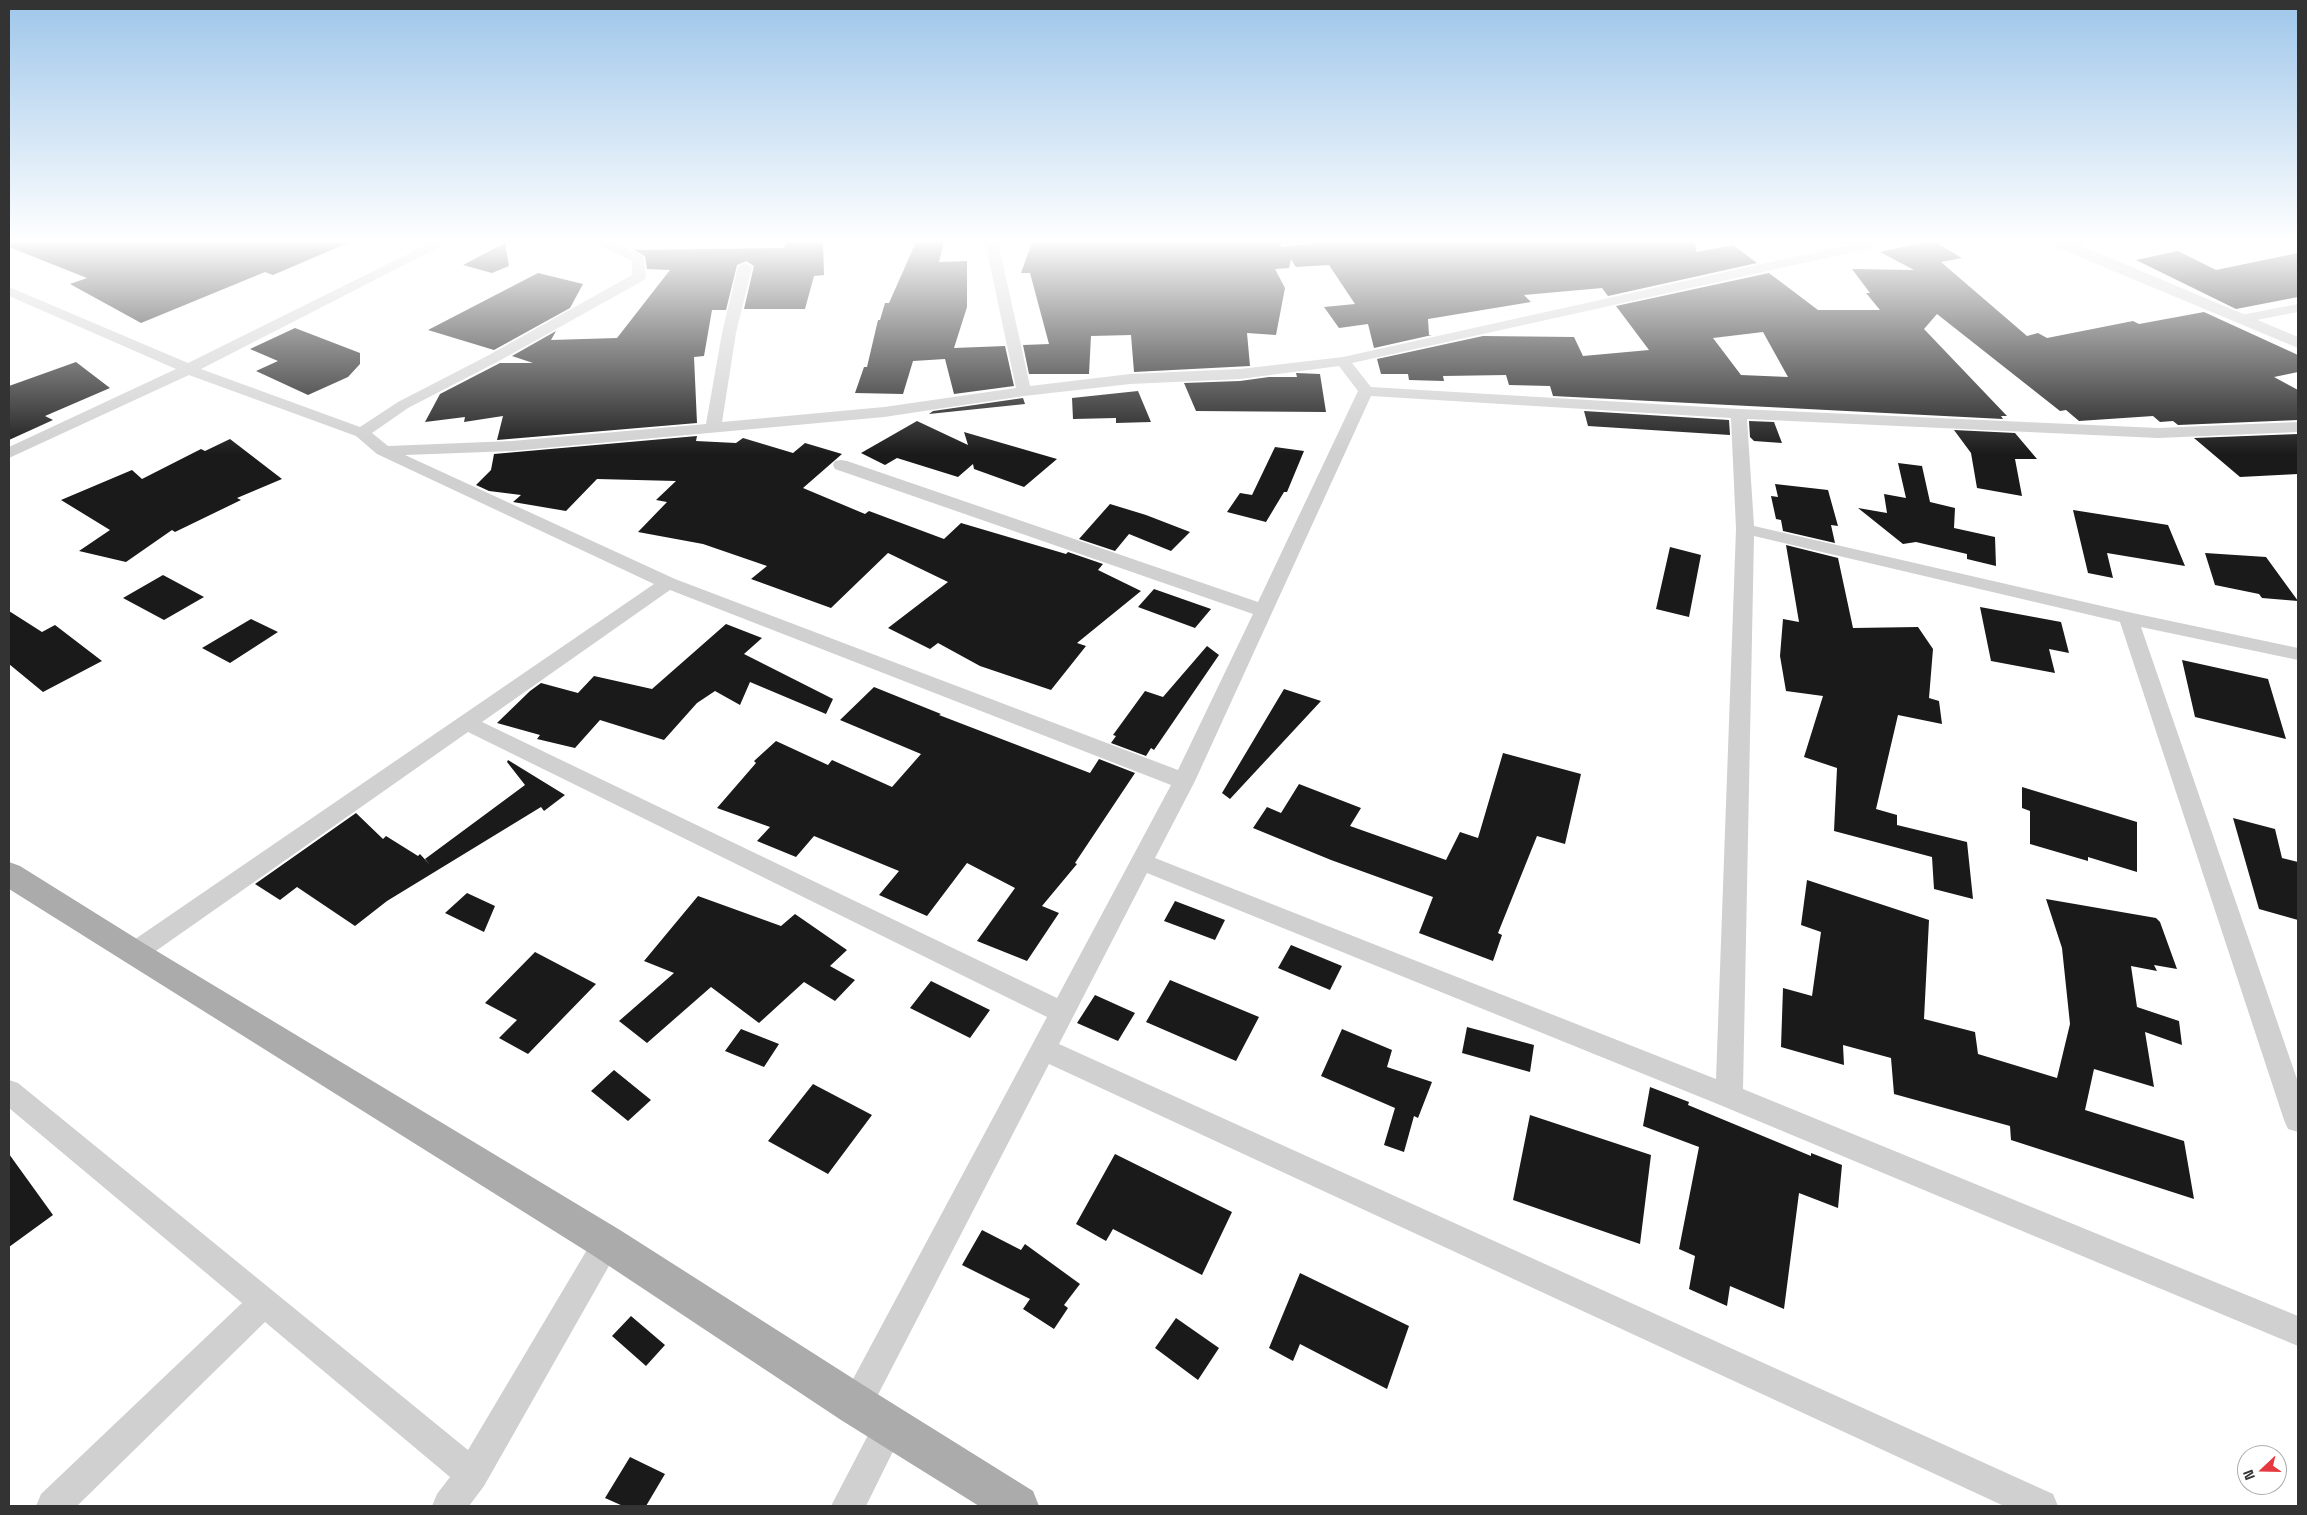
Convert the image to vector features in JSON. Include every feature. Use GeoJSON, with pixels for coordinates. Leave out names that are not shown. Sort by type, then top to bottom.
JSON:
{"type":"FeatureCollection","features":[{"type":"Feature","properties":{"kind":"main road"},"geometry":{"type":"LineString","coordinates":[[9,874],[134,953],[607,1243],[856,1405],[1018,1506]]}},
{"type":"Feature","properties":{"kind":"street"},"geometry":{"type":"LineString","coordinates":[[59,313],[190,369],[362,433],[383,451],[668,583],[1184,781]]}},
{"type":"Feature","properties":{"kind":"street"},"geometry":{"type":"LineString","coordinates":[[9,453],[190,369],[302,313]]}},
{"type":"Feature","properties":{"kind":"street"},"geometry":{"type":"LineString","coordinates":[[362,433],[403,405],[494,358],[575,313]]}},
{"type":"Feature","properties":{"kind":"street"},"geometry":{"type":"LineString","coordinates":[[713,427],[734,313]]}},
{"type":"Feature","properties":{"kind":"street"},"geometry":{"type":"LineString","coordinates":[[1007,313],[1024,391]]}},
{"type":"Feature","properties":{"kind":"street"},"geometry":{"type":"LineString","coordinates":[[383,451],[512,446],[884,412],[1024,391],[1130,379],[1240,374],[1343,361],[1561,313]]}},
{"type":"Feature","properties":{"kind":"street"},"geometry":{"type":"LineString","coordinates":[[2226,313],[2298,343]]}},
{"type":"Feature","properties":{"kind":"street"},"geometry":{"type":"LineString","coordinates":[[2241,319],[2274,313]]}},
{"type":"Feature","properties":{"kind":"street"},"geometry":{"type":"LineString","coordinates":[[1343,361],[1366,392]]}},
{"type":"Feature","properties":{"kind":"street"},"geometry":{"type":"LineString","coordinates":[[1366,392],[1739,414],[2158,433],[2298,427]]}},
{"type":"Feature","properties":{"kind":"street"},"geometry":{"type":"LineString","coordinates":[[856,1405],[1140,861],[1184,781],[1366,392]]}},
{"type":"Feature","properties":{"kind":"street"},"geometry":{"type":"LineString","coordinates":[[1728,1096],[1745,529],[1739,414]]}},
{"type":"Feature","properties":{"kind":"street"},"geometry":{"type":"LineString","coordinates":[[841,465],[1264,611]]}},
{"type":"Feature","properties":{"kind":"street"},"geometry":{"type":"LineString","coordinates":[[1745,529],[2128,618],[2298,654]]}},
{"type":"Feature","properties":{"kind":"street"},"geometry":{"type":"LineString","coordinates":[[134,953],[668,583]]}},
{"type":"Feature","properties":{"kind":"street"},"geometry":{"type":"LineString","coordinates":[[2128,618],[2298,1120]]}},
{"type":"Feature","properties":{"kind":"street"},"geometry":{"type":"LineString","coordinates":[[467,723],[1061,1012]]}},
{"type":"Feature","properties":{"kind":"street"},"geometry":{"type":"LineString","coordinates":[[1140,861],[1728,1096],[2298,1332]]}},
{"type":"Feature","properties":{"kind":"street"},"geometry":{"type":"LineString","coordinates":[[1042,1049],[2041,1506]]}},
{"type":"Feature","properties":{"kind":"street"},"geometry":{"type":"LineString","coordinates":[[13,1101],[472,1474]]}},
{"type":"Feature","properties":{"kind":"street"},"geometry":{"type":"LineString","coordinates":[[449,1506],[472,1474],[607,1243]]}},
{"type":"Feature","properties":{"kind":"street"},"geometry":{"type":"LineString","coordinates":[[53,1506],[263,1303]]}},
{"type":"Feature","properties":{"kind":"street"},"geometry":{"type":"LineString","coordinates":[[848,1506],[890,1425]]}},
{"type":"Feature","properties":{"kind":"building"},"geometry":{"type":"Polygon","coordinates":[[[122,313],[166,313],[141,323],[122,313]]]}},
{"type":"Feature","properties":{"kind":"building"},"geometry":{"type":"Polygon","coordinates":[[[461,313],[561,313],[494,350],[428,330],[461,313]]]}},
{"type":"Feature","properties":{"kind":"building"},"geometry":{"type":"Polygon","coordinates":[[[637,313],[712,313],[704,356],[694,357],[697,423],[497,440],[503,416],[464,422],[465,417],[425,422],[440,394],[500,363],[533,363],[512,356],[556,331],[551,340],[617,338],[637,313]]]}},
{"type":"Feature","properties":{"kind":"building"},"geometry":{"type":"Polygon","coordinates":[[[882,313],[965,313],[954,348],[1005,346],[1014,386],[954,394],[945,359],[913,361],[903,394],[855,393],[864,367],[867,367],[878,320],[880,320],[882,313]]]}},
{"type":"Feature","properties":{"kind":"building"},"geometry":{"type":"Polygon","coordinates":[[[1041,313],[1280,313],[1276,335],[1247,333],[1250,366],[1134,372],[1131,335],[1091,336],[1089,374],[1029,374],[1023,345],[1049,344],[1041,313]]]}},
{"type":"Feature","properties":{"kind":"building"},"geometry":{"type":"Polygon","coordinates":[[[1328,313],[1466,313],[1428,319],[1429,335],[1432,335],[1374,348],[1368,324],[1339,328],[1328,313]]]}},
{"type":"Feature","properties":{"kind":"building"},"geometry":{"type":"Polygon","coordinates":[[[1621,313],[2000,313],[2027,336],[2038,333],[2047,338],[2133,321],[2139,324],[2206,313],[2298,355],[2298,372],[2274,377],[2298,390],[2298,420],[2178,425],[2173,421],[2160,422],[2153,416],[2079,421],[2066,410],[2060,411],[1937,314],[1924,329],[2007,416],[2001,416],[2003,419],[1553,396],[1550,386],[1509,385],[1506,375],[1443,376],[1444,381],[1409,380],[1408,374],[1381,374],[1377,359],[1483,336],[1574,337],[1583,356],[1649,350],[1621,313]],[[1763,332],[1713,338],[1741,375],[1788,377],[1763,332]]]}},
{"type":"Feature","properties":{"kind":"building"},"geometry":{"type":"Polygon","coordinates":[[[295,328],[360,353],[360,364],[348,377],[308,395],[256,371],[278,361],[250,349],[295,328]]]}},
{"type":"Feature","properties":{"kind":"building"},"geometry":{"type":"Polygon","coordinates":[[[76,362],[110,388],[45,416],[53,420],[9,440],[9,386],[76,362]]]}},
{"type":"Feature","properties":{"kind":"building"},"geometry":{"type":"Polygon","coordinates":[[[1296,373],[1320,374],[1326,412],[1196,411],[1184,383],[1297,377],[1296,373]]]}},
{"type":"Feature","properties":{"kind":"building"},"geometry":{"type":"Polygon","coordinates":[[[1138,391],[1151,422],[1116,423],[1116,418],[1073,419],[1072,398],[1138,391]]]}},
{"type":"Feature","properties":{"kind":"building"},"geometry":{"type":"Polygon","coordinates":[[[1023,398],[1025,404],[929,414],[933,411],[1023,398]]]}},
{"type":"Feature","properties":{"kind":"building"},"geometry":{"type":"Polygon","coordinates":[[[1584,411],[1729,420],[1730,435],[1588,426],[1584,411]]]}},
{"type":"Feature","properties":{"kind":"building"},"geometry":{"type":"Polygon","coordinates":[[[917,421],[968,445],[964,432],[1057,459],[1024,487],[974,469],[973,464],[958,477],[897,458],[885,465],[861,453],[917,421]]]}},
{"type":"Feature","properties":{"kind":"building"},"geometry":{"type":"Polygon","coordinates":[[[1749,421],[1774,422],[1782,443],[1754,441],[1750,437],[1749,421]]]}},
{"type":"Feature","properties":{"kind":"building"},"geometry":{"type":"Polygon","coordinates":[[[1954,430],[2015,433],[2037,459],[2015,459],[2022,496],[1977,488],[1971,453],[1954,430]]]}},
{"type":"Feature","properties":{"kind":"building"},"geometry":{"type":"Polygon","coordinates":[[[2298,434],[2298,474],[2240,477],[2194,438],[2298,434]]]}},
{"type":"Feature","properties":{"kind":"building"},"geometry":{"type":"Polygon","coordinates":[[[697,436],[696,441],[736,443],[743,438],[793,453],[805,443],[842,454],[803,488],[865,514],[869,511],[944,539],[961,523],[1066,554],[1068,552],[1103,564],[1098,570],[1141,591],[1077,643],[1086,646],[1051,690],[980,666],[938,643],[930,649],[888,628],[948,582],[888,553],[831,608],[751,579],[767,566],[703,544],[638,532],[667,502],[656,500],[676,481],[597,479],[566,511],[513,502],[521,495],[489,491],[476,485],[491,470],[494,454],[697,436]]]}},
{"type":"Feature","properties":{"kind":"building"},"geometry":{"type":"Polygon","coordinates":[[[230,439],[282,479],[237,498],[241,500],[175,532],[172,530],[126,562],[79,551],[110,530],[61,500],[132,470],[142,479],[201,449],[205,451],[230,439]]]}},
{"type":"Feature","properties":{"kind":"building"},"geometry":{"type":"Polygon","coordinates":[[[1275,447],[1304,451],[1287,492],[1284,492],[1266,522],[1227,512],[1240,493],[1252,495],[1275,447]]]}},
{"type":"Feature","properties":{"kind":"building"},"geometry":{"type":"Polygon","coordinates":[[[1898,463],[1922,466],[1930,502],[1955,508],[1954,528],[1995,537],[1996,566],[1967,559],[1967,554],[1916,542],[1903,544],[1858,508],[1887,513],[1884,494],[1906,498],[1898,463]]]}},
{"type":"Feature","properties":{"kind":"building"},"geometry":{"type":"Polygon","coordinates":[[[1775,484],[1828,490],[1838,526],[1831,525],[1835,543],[1783,531],[1781,520],[1776,519],[1771,496],[1778,497],[1775,484]]]}},
{"type":"Feature","properties":{"kind":"building"},"geometry":{"type":"Polygon","coordinates":[[[1110,504],[1146,515],[1190,532],[1171,551],[1129,534],[1115,551],[1079,539],[1110,504]]]}},
{"type":"Feature","properties":{"kind":"building"},"geometry":{"type":"Polygon","coordinates":[[[2073,510],[2168,525],[2185,566],[2107,553],[2113,578],[2088,573],[2073,510]]]}},
{"type":"Feature","properties":{"kind":"building"},"geometry":{"type":"Polygon","coordinates":[[[1786,545],[1838,558],[1853,628],[1918,627],[1933,649],[1929,698],[1939,701],[1942,724],[1898,715],[1876,809],[1897,815],[1897,825],[1967,842],[1973,899],[1934,889],[1932,857],[1834,831],[1837,768],[1804,757],[1823,696],[1786,691],[1780,656],[1783,619],[1799,622],[1786,545]]]}},
{"type":"Feature","properties":{"kind":"building"},"geometry":{"type":"Polygon","coordinates":[[[1670,547],[1701,555],[1689,617],[1656,609],[1670,547]]]}},
{"type":"Feature","properties":{"kind":"building"},"geometry":{"type":"Polygon","coordinates":[[[2205,553],[2266,557],[2298,601],[2262,598],[2259,594],[2215,585],[2205,553]]]}},
{"type":"Feature","properties":{"kind":"building"},"geometry":{"type":"Polygon","coordinates":[[[163,575],[204,597],[164,620],[123,598],[163,575]]]}},
{"type":"Feature","properties":{"kind":"building"},"geometry":{"type":"Polygon","coordinates":[[[1154,589],[1211,609],[1195,628],[1138,607],[1154,589]]]}},
{"type":"Feature","properties":{"kind":"building"},"geometry":{"type":"Polygon","coordinates":[[[1980,607],[2061,622],[2069,653],[2049,649],[2055,673],[1991,661],[1980,607]]]}},
{"type":"Feature","properties":{"kind":"building"},"geometry":{"type":"Polygon","coordinates":[[[9,611],[42,632],[55,625],[102,661],[43,692],[9,664],[9,611]]]}},
{"type":"Feature","properties":{"kind":"building"},"geometry":{"type":"Polygon","coordinates":[[[251,619],[278,632],[230,663],[202,648],[251,619]]]}},
{"type":"Feature","properties":{"kind":"building"},"geometry":{"type":"Polygon","coordinates":[[[726,624],[762,638],[744,654],[833,699],[826,714],[750,682],[740,705],[715,691],[697,703],[664,740],[600,720],[575,748],[537,739],[540,735],[497,723],[541,683],[578,693],[594,676],[652,689],[726,624]]]}},
{"type":"Feature","properties":{"kind":"building"},"geometry":{"type":"Polygon","coordinates":[[[1207,646],[1219,655],[1154,750],[1151,748],[1146,756],[1111,743],[1116,736],[1113,735],[1145,691],[1163,697],[1207,646]]]}},
{"type":"Feature","properties":{"kind":"building"},"geometry":{"type":"Polygon","coordinates":[[[2182,660],[2268,679],[2286,739],[2195,717],[2182,660]]]}},
{"type":"Feature","properties":{"kind":"building"},"geometry":{"type":"Polygon","coordinates":[[[874,687],[941,714],[939,715],[1090,773],[1099,759],[1135,773],[1075,863],[1077,864],[1042,906],[1059,913],[1027,961],[977,941],[1015,888],[967,863],[927,916],[879,895],[899,871],[814,836],[796,857],[757,841],[770,827],[717,808],[756,763],[754,761],[776,741],[828,765],[832,760],[892,787],[921,754],[840,720],[874,687]]]}},
{"type":"Feature","properties":{"kind":"building"},"geometry":{"type":"Polygon","coordinates":[[[1284,689],[1321,701],[1230,799],[1222,793],[1284,689]]]}},
{"type":"Feature","properties":{"kind":"building"},"geometry":{"type":"Polygon","coordinates":[[[1503,753],[1581,774],[1565,844],[1537,836],[1498,933],[1502,935],[1493,961],[1419,933],[1433,897],[1331,860],[1253,828],[1267,807],[1281,813],[1299,784],[1361,808],[1350,826],[1446,860],[1460,832],[1478,838],[1503,753]]]}},
{"type":"Feature","properties":{"kind":"building"},"geometry":{"type":"Polygon","coordinates":[[[508,760],[565,795],[544,811],[541,807],[387,901],[355,926],[297,887],[280,900],[255,884],[356,813],[383,839],[386,836],[418,856],[420,854],[430,865],[425,859],[525,785],[507,762],[508,760]]]}},
{"type":"Feature","properties":{"kind":"building"},"geometry":{"type":"Polygon","coordinates":[[[2022,787],[2137,822],[2137,872],[2088,857],[2088,861],[2030,844],[2030,811],[2022,808],[2022,787]]]}},
{"type":"Feature","properties":{"kind":"building"},"geometry":{"type":"Polygon","coordinates":[[[2233,818],[2275,829],[2282,858],[2298,862],[2298,920],[2259,909],[2233,818]]]}},
{"type":"Feature","properties":{"kind":"building"},"geometry":{"type":"Polygon","coordinates":[[[1807,880],[1929,920],[1924,1019],[1975,1032],[1978,1054],[2057,1078],[2070,1024],[2062,948],[2046,899],[2156,918],[2160,922],[2177,969],[2154,965],[2157,971],[2131,966],[2137,1007],[2179,1021],[2182,1045],[2145,1032],[2154,1087],[2094,1069],[2085,1110],[2184,1141],[2194,1199],[2011,1140],[2010,1126],[1894,1094],[1891,1058],[1843,1045],[1844,1065],[1781,1047],[1783,988],[1812,996],[1821,932],[1801,925],[1807,880]]]}},
{"type":"Feature","properties":{"kind":"building"},"geometry":{"type":"Polygon","coordinates":[[[467,893],[495,906],[484,932],[445,913],[467,893]]]}},
{"type":"Feature","properties":{"kind":"building"},"geometry":{"type":"Polygon","coordinates":[[[698,896],[781,926],[795,914],[847,950],[830,966],[855,980],[835,1001],[804,982],[759,1023],[711,987],[647,1043],[619,1021],[674,973],[644,961],[698,896]]]}},
{"type":"Feature","properties":{"kind":"building"},"geometry":{"type":"Polygon","coordinates":[[[1175,901],[1225,920],[1215,940],[1164,921],[1175,901]]]}},
{"type":"Feature","properties":{"kind":"building"},"geometry":{"type":"Polygon","coordinates":[[[1291,945],[1342,966],[1330,990],[1278,968],[1291,945]]]}},
{"type":"Feature","properties":{"kind":"building"},"geometry":{"type":"Polygon","coordinates":[[[535,952],[596,984],[528,1054],[499,1038],[517,1020],[485,1003],[535,952]]]}},
{"type":"Feature","properties":{"kind":"building"},"geometry":{"type":"Polygon","coordinates":[[[1170,980],[1259,1017],[1236,1061],[1146,1022],[1170,980]]]}},
{"type":"Feature","properties":{"kind":"building"},"geometry":{"type":"Polygon","coordinates":[[[931,981],[990,1010],[970,1038],[910,1008],[931,981]]]}},
{"type":"Feature","properties":{"kind":"building"},"geometry":{"type":"Polygon","coordinates":[[[1095,995],[1135,1013],[1118,1041],[1077,1023],[1095,995]]]}},
{"type":"Feature","properties":{"kind":"building"},"geometry":{"type":"Polygon","coordinates":[[[1467,1027],[1534,1045],[1530,1072],[1462,1053],[1467,1027]]]}},
{"type":"Feature","properties":{"kind":"building"},"geometry":{"type":"Polygon","coordinates":[[[741,1029],[779,1044],[764,1067],[725,1051],[741,1029]]]}},
{"type":"Feature","properties":{"kind":"building"},"geometry":{"type":"Polygon","coordinates":[[[1342,1029],[1392,1050],[1387,1067],[1432,1082],[1418,1118],[1414,1116],[1404,1152],[1384,1145],[1395,1108],[1321,1076],[1342,1029]]]}},
{"type":"Feature","properties":{"kind":"building"},"geometry":{"type":"Polygon","coordinates":[[[614,1070],[651,1100],[628,1121],[591,1091],[614,1070]]]}},
{"type":"Feature","properties":{"kind":"building"},"geometry":{"type":"Polygon","coordinates":[[[813,1084],[872,1115],[828,1174],[768,1141],[813,1084]]]}},
{"type":"Feature","properties":{"kind":"building"},"geometry":{"type":"Polygon","coordinates":[[[1650,1087],[1689,1102],[1688,1105],[1811,1156],[1811,1153],[1842,1165],[1838,1208],[1799,1193],[1784,1309],[1730,1286],[1727,1306],[1689,1289],[1695,1256],[1679,1249],[1699,1147],[1643,1126],[1650,1087]]]}},
{"type":"Feature","properties":{"kind":"building"},"geometry":{"type":"Polygon","coordinates":[[[1530,1115],[1651,1155],[1640,1244],[1513,1200],[1530,1115]]]}},
{"type":"Feature","properties":{"kind":"building"},"geometry":{"type":"Polygon","coordinates":[[[9,1154],[53,1215],[9,1247],[9,1154]]]}},
{"type":"Feature","properties":{"kind":"building"},"geometry":{"type":"Polygon","coordinates":[[[1115,1154],[1232,1212],[1202,1275],[1113,1229],[1106,1241],[1076,1224],[1115,1154]]]}},
{"type":"Feature","properties":{"kind":"building"},"geometry":{"type":"Polygon","coordinates":[[[982,1230],[1021,1250],[1025,1244],[1080,1284],[1064,1305],[1068,1308],[1054,1329],[1023,1309],[1030,1299],[962,1265],[982,1230]]]}},
{"type":"Feature","properties":{"kind":"building"},"geometry":{"type":"Polygon","coordinates":[[[1300,1273],[1409,1326],[1387,1389],[1300,1344],[1293,1361],[1269,1348],[1300,1273]]]}},
{"type":"Feature","properties":{"kind":"building"},"geometry":{"type":"Polygon","coordinates":[[[631,1316],[665,1345],[646,1366],[612,1336],[631,1316]]]}},
{"type":"Feature","properties":{"kind":"building"},"geometry":{"type":"Polygon","coordinates":[[[1176,1318],[1219,1348],[1198,1380],[1155,1348],[1176,1318]]]}},
{"type":"Feature","properties":{"kind":"building"},"geometry":{"type":"Polygon","coordinates":[[[630,1457],[665,1474],[646,1506],[623,1506],[605,1498],[630,1457]]]}}]}
